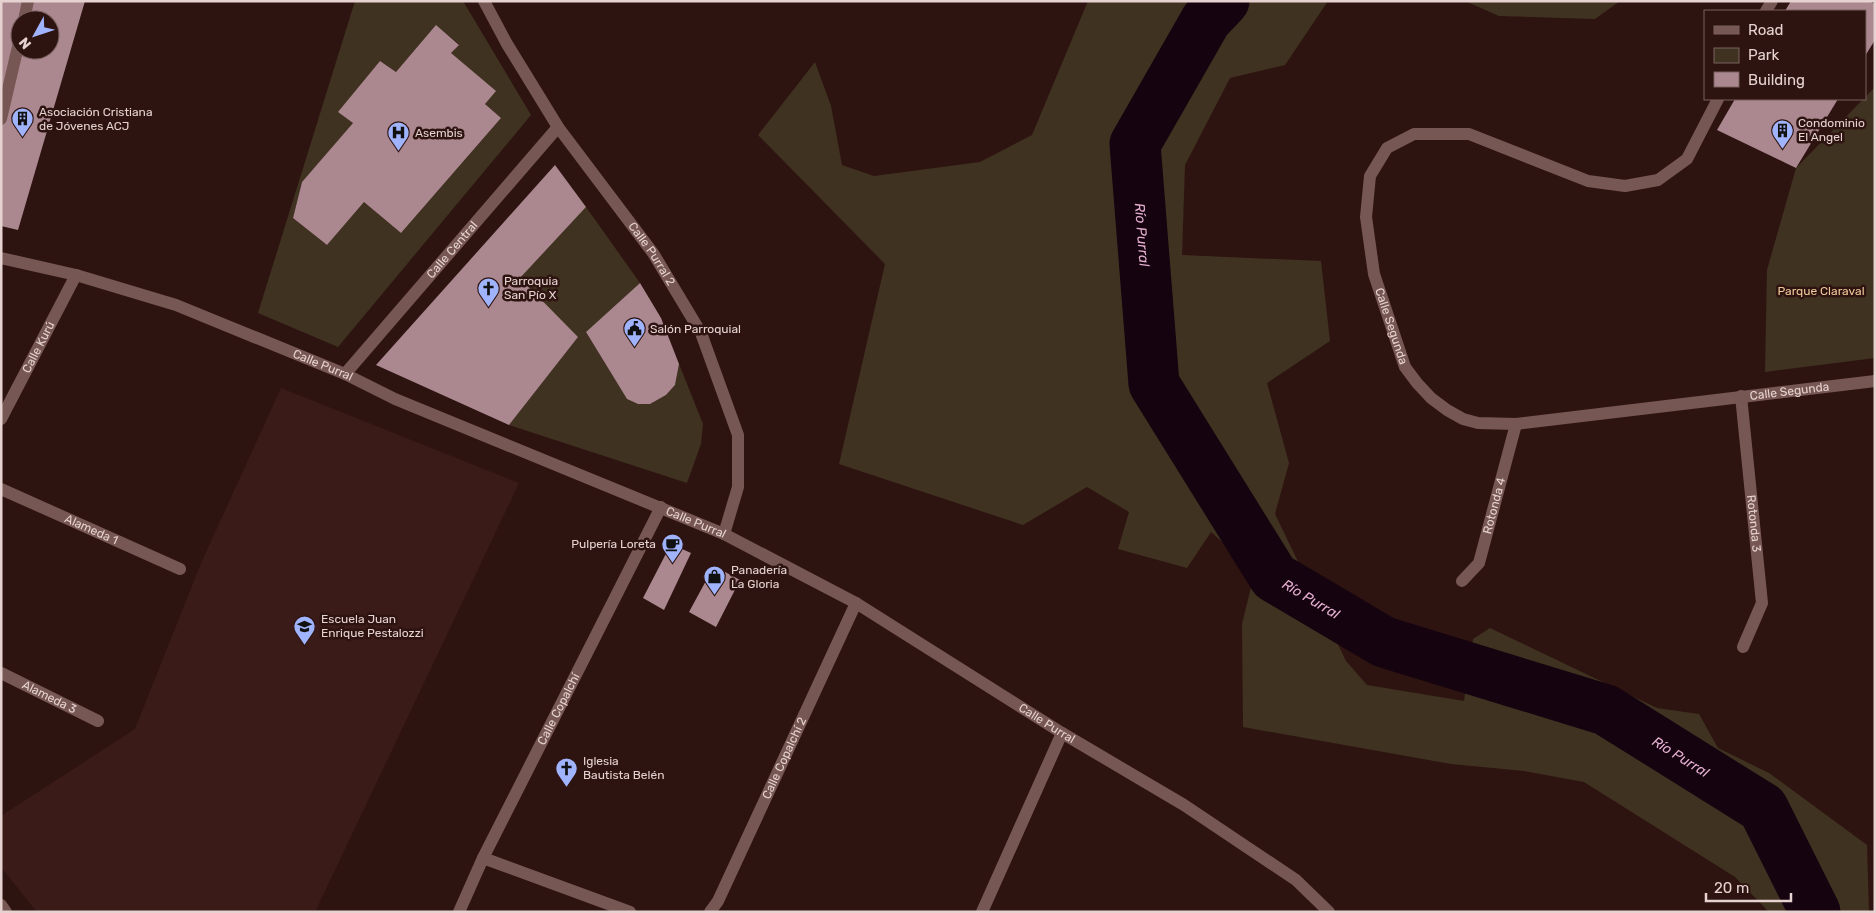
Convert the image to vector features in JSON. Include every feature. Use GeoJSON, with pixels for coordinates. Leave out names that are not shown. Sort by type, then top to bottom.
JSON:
{"type":"FeatureCollection","features":[{"type":"Feature","properties":{"kind":"street","name":"Calle Purral 2"},"geometry":{"type":"LineString","coordinates":[[484,1],[507,44],[558,127],[653,253],[701,333],[738,436],[738,487],[724,534]]}},
{"type":"Feature","properties":{"kind":"street"},"geometry":{"type":"LineString","coordinates":[[1,119],[15,60]]}},
{"type":"Feature","properties":{"kind":"street","name":"Calle Segunda"},"geometry":{"type":"LineString","coordinates":[[1717,100],[1699,132],[1687,159],[1658,180],[1625,186],[1588,181],[1469,134],[1414,134],[1387,148],[1370,176],[1366,217],[1374,274],[1405,367],[1417,384],[1431,398],[1447,410],[1478,423],[1516,424],[1875,381]]}},
{"type":"Feature","properties":{"kind":"street","name":"Calle Central"},"geometry":{"type":"LineString","coordinates":[[345,374],[558,127]]}},
{"type":"Feature","properties":{"kind":"street","name":"Calle Purral"},"geometry":{"type":"LineString","coordinates":[[1,258],[76,275],[176,304],[345,374],[395,399],[724,534],[856,603],[1062,732],[1184,805],[1296,880],[1329,912]]}},
{"type":"Feature","properties":{"kind":"street","name":"Calle Kurú"},"geometry":{"type":"LineString","coordinates":[[1,419],[76,275]]}},
{"type":"Feature","properties":{"kind":"street","name":"Rotonda 3"},"geometry":{"type":"LineString","coordinates":[[1741,396],[1762,603],[1743,647]]}},
{"type":"Feature","properties":{"kind":"street","name":"Rotonda 4"},"geometry":{"type":"LineString","coordinates":[[1462,582],[1479,563],[1516,424]]}},
{"type":"Feature","properties":{"kind":"street","name":"Alameda 1"},"geometry":{"type":"LineString","coordinates":[[1,489],[180,569]]}},
{"type":"Feature","properties":{"kind":"street","name":"Calle Copalchí"},"geometry":{"type":"LineString","coordinates":[[459,912],[482,858],[661,507]]}},
{"type":"Feature","properties":{"kind":"street","name":"Calle Copalchí 2"},"geometry":{"type":"LineString","coordinates":[[710,912],[718,901],[856,603]]}},
{"type":"Feature","properties":{"kind":"street","name":"Alameda 3"},"geometry":{"type":"LineString","coordinates":[[1,673],[98,721]]}},
{"type":"Feature","properties":{"kind":"street"},"geometry":{"type":"LineString","coordinates":[[982,912],[1062,732]]}},
{"type":"Feature","properties":{"kind":"street"},"geometry":{"type":"LineString","coordinates":[[482,858],[630,912]]}},
{"type":"Feature","properties":{"kind":"street"},"geometry":{"type":"LineString","coordinates":[[1,905],[6,912]]}},
{"type":"Feature","properties":{"kind":"shaded area","name":"Escuela Juan Enrique Pestalozzi"},"geometry":{"type":"Polygon","coordinates":[[[281,388],[519,483],[315,912],[37,912],[1,867],[1,816],[135,729],[202,561],[281,388]]]}},
{"type":"Feature","properties":{"kind":"green space"},"geometry":{"type":"Polygon","coordinates":[[[355,1],[463,1],[531,115],[338,347],[258,313],[355,1]],[[436,26],[396,72],[380,61],[339,112],[353,123],[302,182],[293,218],[327,245],[364,202],[401,233],[501,118],[485,104],[451,53],[459,44],[436,26]]]}},
{"type":"Feature","properties":{"kind":"green space"},"geometry":{"type":"Polygon","coordinates":[[[1088,1],[1328,1],[1285,65],[1230,78],[1185,165],[1182,255],[1321,261],[1330,341],[1267,383],[1289,463],[1275,514],[1346,661],[1367,685],[1464,701],[1473,639],[1490,628],[1657,708],[1699,714],[1718,748],[1769,773],[1867,845],[1869,912],[1769,912],[1735,877],[1584,782],[1524,771],[1451,764],[1243,727],[1242,624],[1255,571],[1211,532],[1187,568],[1118,549],[1129,512],[1087,487],[1023,525],[839,464],[885,264],[758,135],[815,62],[831,106],[842,165],[874,176],[980,162],[1032,135],[1088,1]]]}},
{"type":"Feature","properties":{"kind":"green space"},"geometry":{"type":"Polygon","coordinates":[[[1465,1],[1620,1],[1595,19],[1499,16],[1465,1]]]}},
{"type":"Feature","properties":{"kind":"green space","name":"Parque Claraval"},"geometry":{"type":"Polygon","coordinates":[[[1875,87],[1875,358],[1765,372],[1767,270],[1796,168],[1862,100],[1866,100],[1866,96],[1875,87]]]}},
{"type":"Feature","properties":{"kind":"green space"},"geometry":{"type":"Polygon","coordinates":[[[586,207],[640,283],[586,332],[627,399],[638,404],[650,404],[666,395],[675,385],[679,364],[703,424],[701,444],[687,483],[509,425],[578,337],[520,278],[586,207]]]}},
{"type":"Feature","properties":{"kind":"building","name":"Asociación Cristiana de Jóvenes ACJ"},"geometry":{"type":"Polygon","coordinates":[[[1,1],[85,1],[18,230],[1,226],[1,1]]]}},
{"type":"Feature","properties":{"kind":"building"},"geometry":{"type":"Polygon","coordinates":[[[1791,1],[1869,1],[1875,4],[1875,40],[1866,54],[1866,10],[1786,10],[1791,1]]]}},
{"type":"Feature","properties":{"kind":"building","name":"Asembis"},"geometry":{"type":"Polygon","coordinates":[[[436,25],[459,45],[451,53],[496,91],[485,104],[501,118],[401,233],[364,202],[327,245],[293,218],[302,182],[353,123],[338,112],[380,61],[396,72],[436,25]]]}},
{"type":"Feature","properties":{"kind":"building","name":"Condominio El Angel"},"geometry":{"type":"Polygon","coordinates":[[[1734,100],[1837,100],[1796,168],[1717,130],[1734,100]]]}},
{"type":"Feature","properties":{"kind":"building","name":"Parroquia San Pío X"},"geometry":{"type":"Polygon","coordinates":[[[555,165],[586,207],[520,278],[578,337],[509,425],[376,365],[555,165]]]}},
{"type":"Feature","properties":{"kind":"building","name":"Salón Parroquial"},"geometry":{"type":"Polygon","coordinates":[[[640,283],[661,318],[679,364],[675,385],[666,395],[650,404],[638,404],[627,399],[586,332],[640,283]]]}},
{"type":"Feature","properties":{"kind":"building"},"geometry":{"type":"Polygon","coordinates":[[[671,544],[691,553],[664,610],[643,598],[671,544]]]}},
{"type":"Feature","properties":{"kind":"building","name":"Panadería La Gloria"},"geometry":{"type":"Polygon","coordinates":[[[714,566],[740,580],[716,627],[689,612],[714,566]]]}},
{"type":"Feature","properties":{"kind":"waterway","name":"Río Purral"},"geometry":{"type":"LineString","coordinates":[[1224,1],[1206,20],[1135,144],[1154,384],[1274,577],[1384,642],[1606,710],[1763,808],[1815,912]]}},
{"type":"Feature","properties":{"kind":"place","name":"Asociación Cristiana de Jóvenes ACJ"},"geometry":{"type":"Point","coordinates":[23,138]}},
{"type":"Feature","properties":{"kind":"place","name":"Condominio El Angel"},"geometry":{"type":"Point","coordinates":[1782,149]}},
{"type":"Feature","properties":{"kind":"place","name":"Asembis"},"geometry":{"type":"Point","coordinates":[399,152]}},
{"type":"Feature","properties":{"kind":"place","name":"Parroquia San Pío X"},"geometry":{"type":"Point","coordinates":[488,307]}},
{"type":"Feature","properties":{"kind":"place","name":"Salón Parroquial"},"geometry":{"type":"Point","coordinates":[634,348]}},
{"type":"Feature","properties":{"kind":"place","name":"Pulpería Loreta"},"geometry":{"type":"Point","coordinates":[672,563]}},
{"type":"Feature","properties":{"kind":"place","name":"Panadería La Gloria"},"geometry":{"type":"Point","coordinates":[715,596]}},
{"type":"Feature","properties":{"kind":"place","name":"Escuela Juan Enrique Pestalozzi"},"geometry":{"type":"Point","coordinates":[305,645]}},
{"type":"Feature","properties":{"kind":"place","name":"Iglesia Bautista Belén"},"geometry":{"type":"Point","coordinates":[567,787]}}]}
